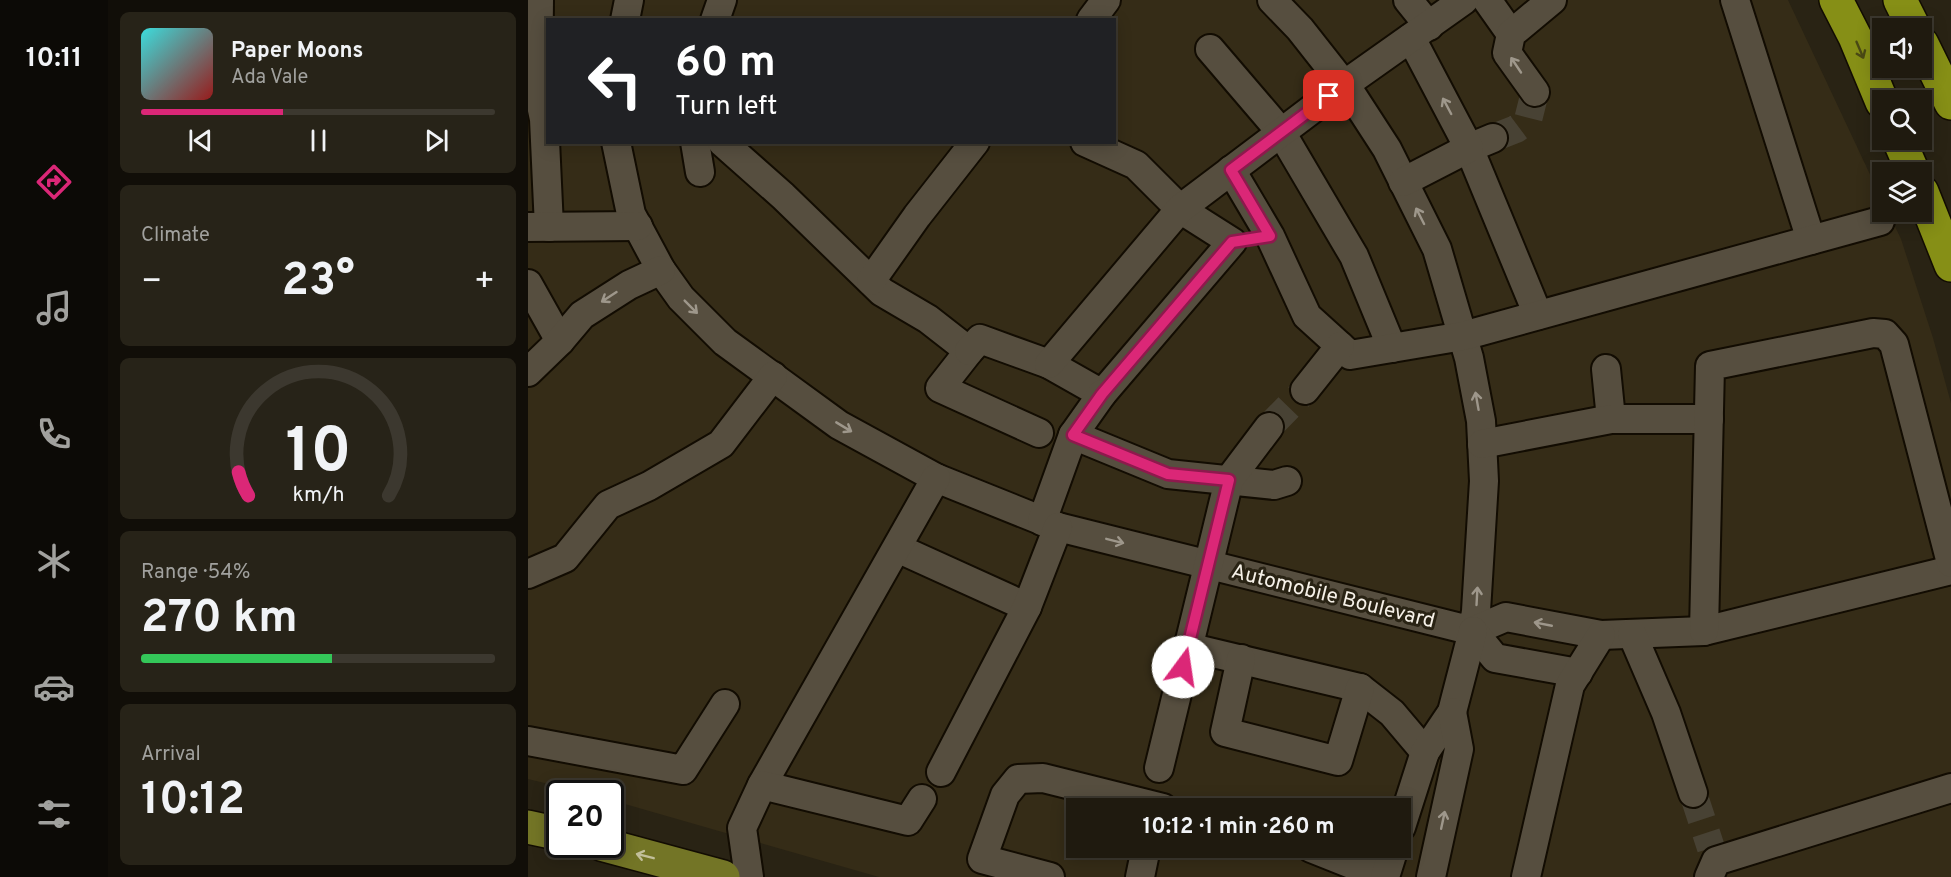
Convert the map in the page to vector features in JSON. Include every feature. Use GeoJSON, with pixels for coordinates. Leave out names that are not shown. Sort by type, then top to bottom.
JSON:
{"type":"FeatureCollection","features":[{"type":"Feature","properties":{"kind":"highway"},"geometry":{"type":"LineString","coordinates":[[1836,0],[1855,37],[1877,90]]}},
{"type":"Feature","properties":{"kind":"highway"},"geometry":{"type":"LineString","coordinates":[[1900,0],[1909,18]]}},
{"type":"Feature","properties":{"kind":"highway"},"geometry":{"type":"LineString","coordinates":[[1932,64],[1951,103]]}},
{"type":"Feature","properties":{"kind":"highway"},"geometry":{"type":"LineString","coordinates":[[1932,217],[1951,265]]}},
{"type":"Feature","properties":{"kind":"main road"},"geometry":{"type":"LineString","coordinates":[[528,827],[546,831]]}},
{"type":"Feature","properties":{"kind":"main road"},"geometry":{"type":"LineString","coordinates":[[624,851],[687,872],[723,877]]}},
{"type":"Feature","properties":{"kind":"street"},"geometry":{"type":"LineString","coordinates":[[539,0],[537,91],[542,118],[539,227],[638,226]]}},
{"type":"Feature","properties":{"kind":"street"},"geometry":{"type":"LineString","coordinates":[[625,18],[629,0]]}},
{"type":"Feature","properties":{"kind":"street"},"geometry":{"type":"LineString","coordinates":[[716,18],[722,0]]}},
{"type":"Feature","properties":{"kind":"street"},"geometry":{"type":"LineString","coordinates":[[1092,18],[1106,0]]}},
{"type":"Feature","properties":{"kind":"street"},"geometry":{"type":"LineString","coordinates":[[1272,0],[1300,29],[1344,85],[1387,149],[1437,249],[1469,358],[1477,400],[1484,481],[1473,631],[1452,712],[1425,752],[1410,798]]}},
{"type":"Feature","properties":{"kind":"street"},"geometry":{"type":"LineString","coordinates":[[1408,0],[1420,32],[1481,143],[1538,315]]}},
{"type":"Feature","properties":{"kind":"street"},"geometry":{"type":"LineString","coordinates":[[1049,364],[1180,209],[1344,85],[1464,0]]}},
{"type":"Feature","properties":{"kind":"street"},"geometry":{"type":"LineString","coordinates":[[1487,0],[1511,34]]}},
{"type":"Feature","properties":{"kind":"street"},"geometry":{"type":"LineString","coordinates":[[1534,92],[1507,53],[1511,34],[1552,0]]}},
{"type":"Feature","properties":{"kind":"street"},"geometry":{"type":"LineString","coordinates":[[1736,0],[1811,240]]}},
{"type":"Feature","properties":{"kind":"street"},"geometry":{"type":"LineString","coordinates":[[1210,49],[1281,132],[1354,256],[1392,348]]}},
{"type":"Feature","properties":{"kind":"street"},"geometry":{"type":"LineString","coordinates":[[1403,182],[1481,143]]}},
{"type":"Feature","properties":{"kind":"street","name":"Automobile Boulevard"},"geometry":{"type":"LineString","coordinates":[[616,144],[632,214],[665,275],[681,298],[725,342],[839,425],[936,478],[1050,524],[1473,631]]}},
{"type":"Feature","properties":{"kind":"street"},"geometry":{"type":"LineString","coordinates":[[695,144],[700,172]]}},
{"type":"Feature","properties":{"kind":"street"},"geometry":{"type":"LineString","coordinates":[[724,144],[783,196],[882,292],[928,319],[969,351]]}},
{"type":"Feature","properties":{"kind":"street"},"geometry":{"type":"LineString","coordinates":[[871,281],[923,207],[973,144]]}},
{"type":"Feature","properties":{"kind":"street"},"geometry":{"type":"LineString","coordinates":[[1089,144],[1136,165],[1180,209],[1232,242]]}},
{"type":"Feature","properties":{"kind":"street"},"geometry":{"type":"LineString","coordinates":[[1231,170],[1270,236],[1307,316],[1350,356],[1463,336],[1876,222]]}},
{"type":"Feature","properties":{"kind":"street"},"geometry":{"type":"LineString","coordinates":[[941,772],[1027,607],[1073,435],[1102,394],[1232,242],[1270,236]]}},
{"type":"Feature","properties":{"kind":"street"},"geometry":{"type":"LineString","coordinates":[[528,372],[560,341],[582,315],[629,285],[665,275]]}},
{"type":"Feature","properties":{"kind":"street"},"geometry":{"type":"LineString","coordinates":[[528,284],[560,341]]}},
{"type":"Feature","properties":{"kind":"street"},"geometry":{"type":"LineString","coordinates":[[1704,631],[1710,366],[1873,333],[1885,334],[1894,344],[1951,563]]}},
{"type":"Feature","properties":{"kind":"street"},"geometry":{"type":"LineString","coordinates":[[1039,433],[940,388],[980,339],[1049,364],[1102,394]]}},
{"type":"Feature","properties":{"kind":"street"},"geometry":{"type":"LineString","coordinates":[[1305,390],[1340,346]]}},
{"type":"Feature","properties":{"kind":"street"},"geometry":{"type":"LineString","coordinates":[[1605,369],[1611,419]]}},
{"type":"Feature","properties":{"kind":"street"},"geometry":{"type":"LineString","coordinates":[[528,574],[565,558],[608,505],[649,486],[721,444],[773,376]]}},
{"type":"Feature","properties":{"kind":"street"},"geometry":{"type":"LineString","coordinates":[[1482,444],[1611,419],[1709,419]]}},
{"type":"Feature","properties":{"kind":"street"},"geometry":{"type":"LineString","coordinates":[[1159,768],[1229,480],[1269,427]]}},
{"type":"Feature","properties":{"kind":"street"},"geometry":{"type":"LineString","coordinates":[[1073,435],[1168,474],[1274,485],[1287,481]]}},
{"type":"Feature","properties":{"kind":"street"},"geometry":{"type":"LineString","coordinates":[[750,877],[742,828],[762,785],[936,478]]}},
{"type":"Feature","properties":{"kind":"street"},"geometry":{"type":"LineString","coordinates":[[897,548],[1027,607]]}},
{"type":"Feature","properties":{"kind":"street"},"geometry":{"type":"LineString","coordinates":[[1473,631],[1506,617],[1601,635],[1704,631],[1951,570]]}},
{"type":"Feature","properties":{"kind":"street"},"geometry":{"type":"LineString","coordinates":[[1473,631],[1495,658],[1578,673]]}},
{"type":"Feature","properties":{"kind":"street"},"geometry":{"type":"LineString","coordinates":[[1632,634],[1666,713],[1693,793]]}},
{"type":"Feature","properties":{"kind":"street"},"geometry":{"type":"LineString","coordinates":[[1526,877],[1570,685],[1601,635]]}},
{"type":"Feature","properties":{"kind":"street"},"geometry":{"type":"LineString","coordinates":[[1188,647],[1360,688],[1392,713],[1425,752]]}},
{"type":"Feature","properties":{"kind":"street"},"geometry":{"type":"LineString","coordinates":[[1241,659],[1225,732],[1338,761],[1360,688]]}},
{"type":"Feature","properties":{"kind":"street"},"geometry":{"type":"LineString","coordinates":[[528,741],[683,770],[725,704]]}},
{"type":"Feature","properties":{"kind":"street"},"geometry":{"type":"LineString","coordinates":[[1431,877],[1459,749],[1452,712]]}},
{"type":"Feature","properties":{"kind":"street"},"geometry":{"type":"LineString","coordinates":[[1050,877],[982,859],[1005,795],[1018,779],[1043,778],[1120,798]]}},
{"type":"Feature","properties":{"kind":"street"},"geometry":{"type":"LineString","coordinates":[[762,785],[908,821],[922,799]]}},
{"type":"Feature","properties":{"kind":"street"},"geometry":{"type":"LineString","coordinates":[[1712,862],[1951,788]]}},
{"type":"Feature","properties":{"kind":"street"},"geometry":{"type":"LineString","coordinates":[[1140,877],[1144,858]]}},
{"type":"Feature","properties":{"kind":"street"},"geometry":{"type":"LineString","coordinates":[[1323,861],[1385,877],[1391,858]]}},
{"type":"Feature","properties":{"kind":"shaded area"},"geometry":{"type":"Polygon","coordinates":[[[528,0],[1788,0],[1872,179],[1872,222],[1893,222],[1901,239],[1951,403],[1951,877],[879,877],[624,804],[624,780],[546,780],[546,783],[528,779],[528,0]]]}},
{"type":"Feature","properties":{"kind":"tunnel"},"geometry":{"type":"LineString","coordinates":[[1493,138],[1516,129],[1528,120],[1535,92]]}},
{"type":"Feature","properties":{"kind":"tunnel"},"geometry":{"type":"LineString","coordinates":[[1269,427],[1305,390]]}},
{"type":"Feature","properties":{"kind":"tunnel"},"geometry":{"type":"LineString","coordinates":[[1693,793],[1711,848]]}},
{"type":"Feature","properties":{"kind":"route"},"geometry":{"type":"LineString","coordinates":[[1183,667],[1229,480],[1168,474],[1073,435],[1102,394],[1232,242],[1270,236],[1231,170],[1329,96]]}}]}
